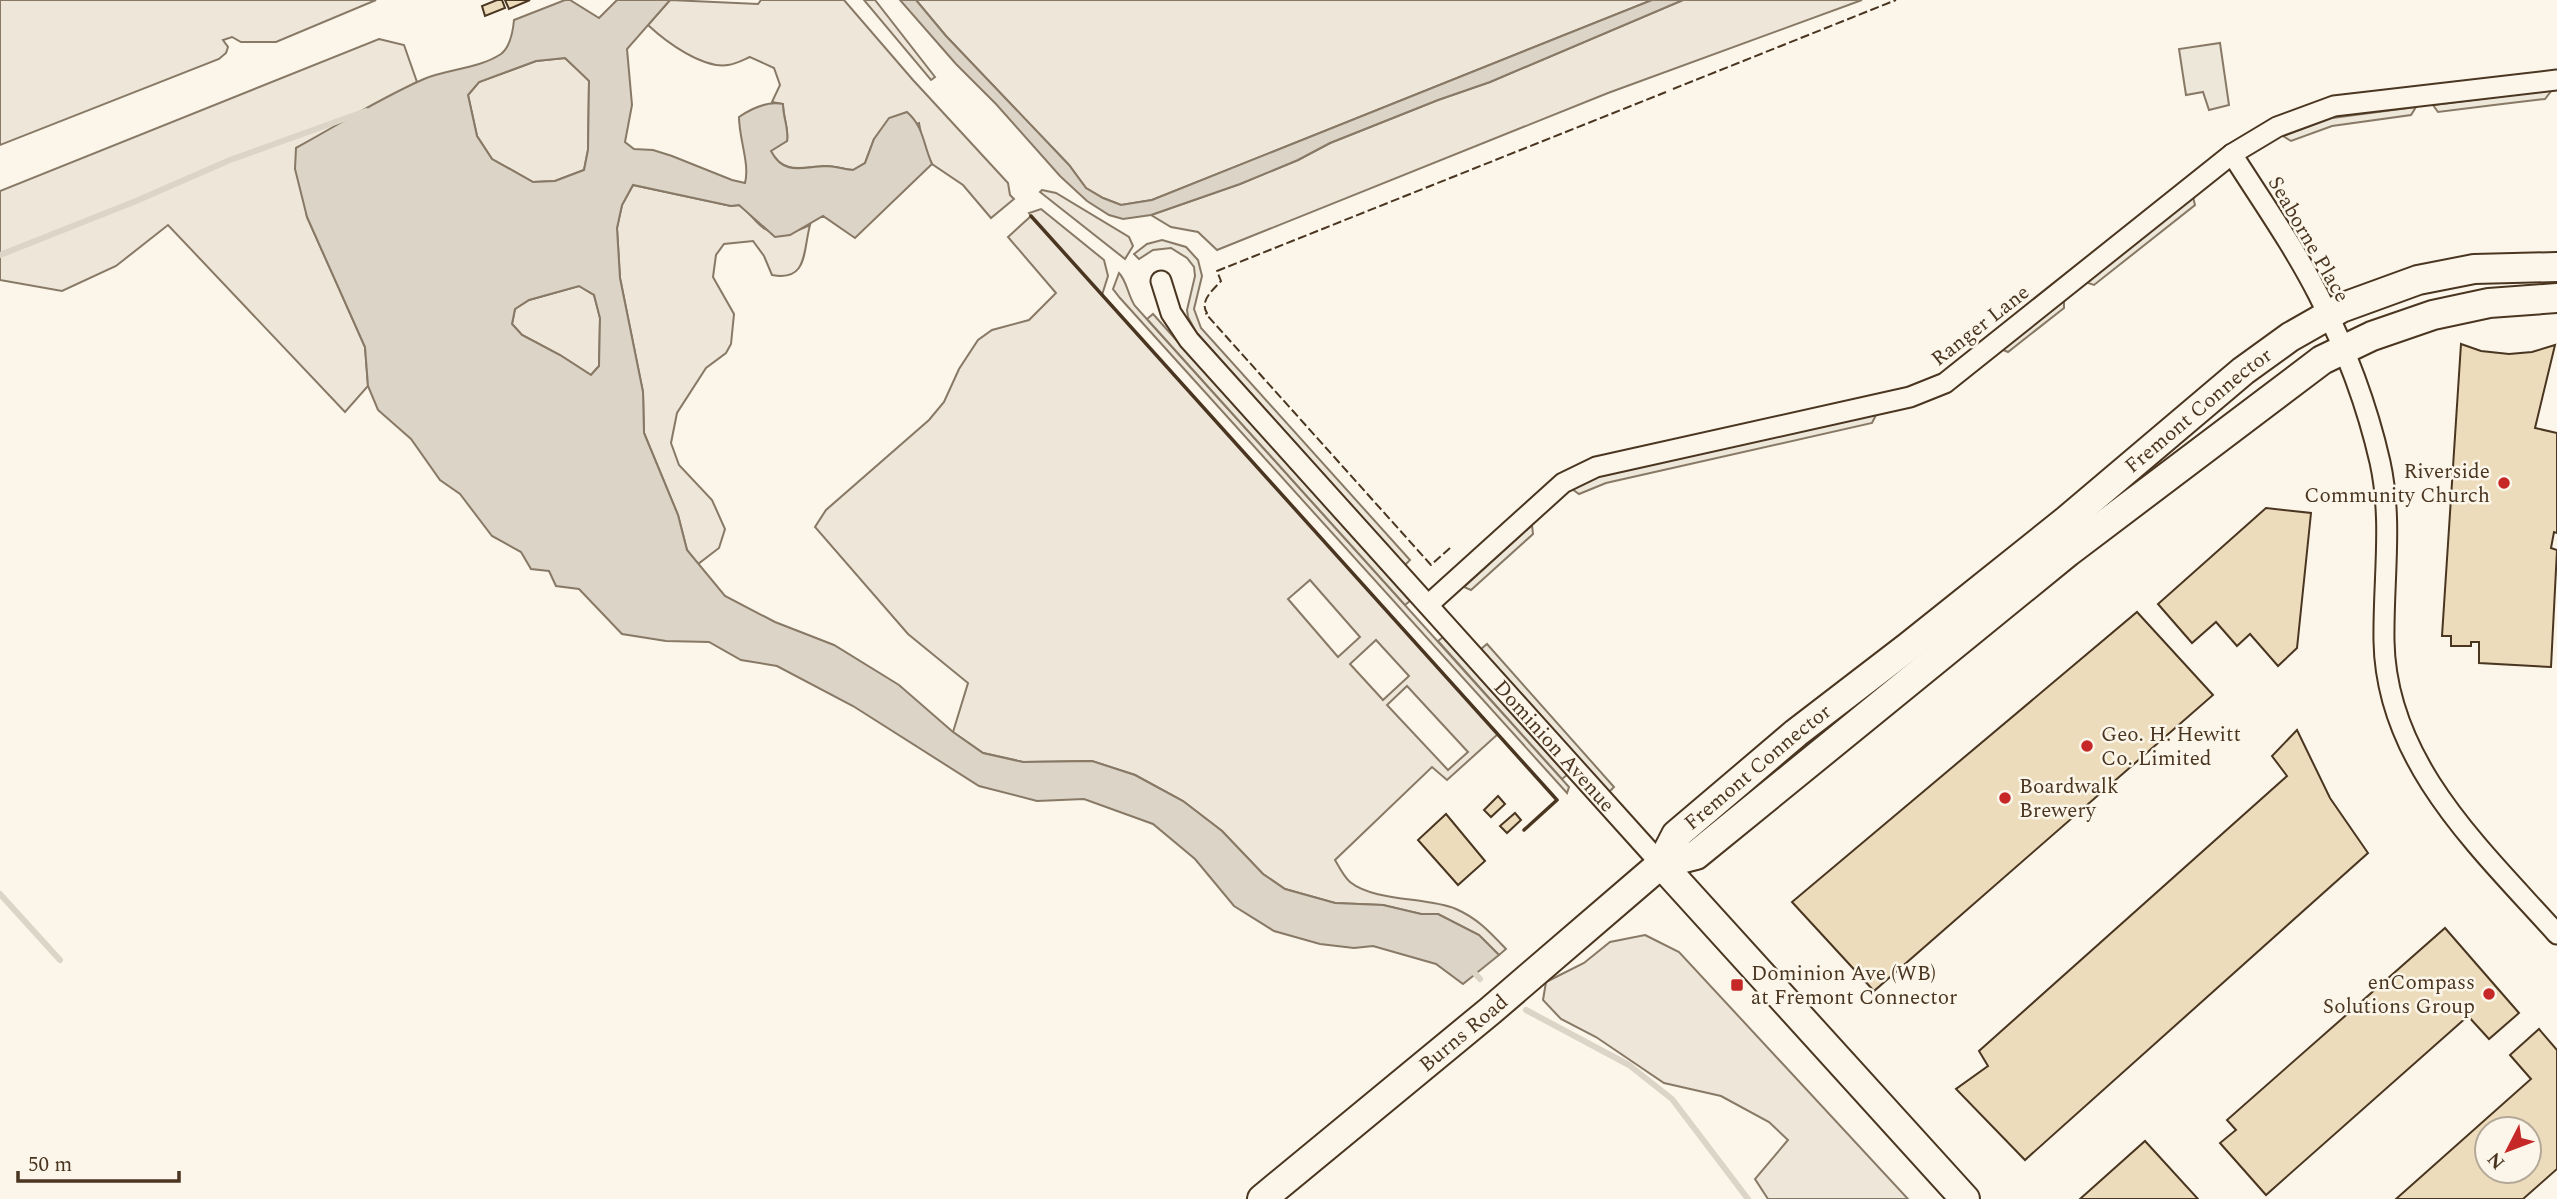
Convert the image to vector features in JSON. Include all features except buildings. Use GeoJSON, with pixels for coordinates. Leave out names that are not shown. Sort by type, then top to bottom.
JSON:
{"type":"FeatureCollection","features":[{"type":"Feature","properties":{"kind":"main road","name":"Fremont Connector"},"geometry":{"type":"LineString","coordinates":[[1661,864],[1676,835],[1796,733],[2059,526],[2243,371],[2290,337],[2328,315],[2390,289],[2446,273],[2502,267],[2557,267]]}},
{"type":"Feature","properties":{"kind":"main road","name":"Fremont Connector"},"geometry":{"type":"LineString","coordinates":[[1661,864],[1696,855],[2104,524],[2300,375],[2342,349],[2405,323],[2489,303],[2557,298]]}},
{"type":"Feature","properties":{"kind":"main road","name":"Burns Road"},"geometry":{"type":"LineString","coordinates":[[1262,1199],[1661,864]]}},
{"type":"Feature","properties":{"kind":"main road","name":"Dominion Avenue"},"geometry":{"type":"LineString","coordinates":[[1661,864],[1965,1199]]}},
{"type":"Feature","properties":{"kind":"street","name":"Ranger Lane"},"geometry":{"type":"LineString","coordinates":[[1428,605],[1549,496],[1579,474],[1596,467],[1709,440],[1910,397],[1945,383],[2232,154],[2277,127],[2334,106],[2557,80]]}},
{"type":"Feature","properties":{"kind":"street","name":"Seaborne Place"},"geometry":{"type":"LineString","coordinates":[[2232,154],[2306,272],[2328,315],[2370,429],[2384,490],[2386,518],[2385,653],[2392,703],[2401,730],[2437,794],[2557,934]]}},
{"type":"Feature","properties":{"kind":"street","name":"Dominion Avenue"},"geometry":{"type":"LineString","coordinates":[[1161,281],[1171,313],[1189,340],[1661,864]]}},
{"type":"Feature","properties":{"kind":"shaded area"},"geometry":{"type":"Polygon","coordinates":[[[0,0],[376,0],[276,42],[241,42],[232,37],[223,40],[228,47],[219,59],[0,145],[0,0]]]}},
{"type":"Feature","properties":{"kind":"shaded area"},"geometry":{"type":"Polygon","coordinates":[[[565,0],[570,0],[599,18],[617,0],[670,0],[627,49],[632,105],[625,142],[634,149],[653,150],[672,156],[732,180],[745,183],[746,176],[739,117],[765,104],[783,104],[787,141],[771,151],[776,159],[788,167],[828,166],[853,170],[865,163],[874,139],[889,118],[907,112],[917,124],[922,136],[932,164],[855,238],[823,216],[790,235],[775,237],[739,205],[731,206],[633,185],[622,205],[617,228],[620,278],[643,392],[644,433],[678,515],[687,550],[725,596],[775,622],[834,645],[899,685],[953,732],[983,753],[1023,762],[1092,761],[1135,775],[1183,801],[1222,831],[1263,874],[1285,889],[1335,903],[1383,905],[1421,914],[1438,914],[1479,935],[1499,955],[1463,984],[1436,964],[1373,946],[1354,948],[1320,944],[1274,931],[1234,906],[1195,859],[1153,824],[1084,799],[1037,801],[979,786],[853,706],[777,666],[741,660],[709,642],[666,641],[622,634],[579,589],[556,586],[549,571],[531,569],[521,552],[492,536],[460,494],[440,480],[411,439],[378,410],[368,386],[365,347],[307,217],[295,169],[296,148],[359,112],[424,79],[483,63],[501,54],[509,43],[514,20],[565,0]],[[565,58],[536,61],[479,82],[468,95],[477,136],[492,159],[533,182],[555,181],[584,170],[588,150],[589,81],[565,58]],[[579,286],[529,300],[515,309],[512,324],[522,335],[591,375],[599,366],[600,318],[594,295],[579,286]]]}},
{"type":"Feature","properties":{"kind":"shaded area"},"geometry":{"type":"Polygon","coordinates":[[[670,0],[758,4],[761,0],[844,0],[1008,183],[1010,195],[1014,199],[991,218],[963,185],[932,164],[923,145],[919,123],[874,139],[865,163],[853,170],[825,166],[794,168],[781,164],[770,151],[787,141],[783,104],[772,102],[780,85],[774,68],[750,57],[728,65],[707,63],[675,46],[648,25],[670,0]]]}},
{"type":"Feature","properties":{"kind":"shaded area"},"geometry":{"type":"Polygon","coordinates":[[[864,0],[875,0],[935,77],[931,80],[864,0]]]}},
{"type":"Feature","properties":{"kind":"shaded area"},"geometry":{"type":"Polygon","coordinates":[[[900,0],[916,0],[946,36],[1069,165],[1086,188],[1121,205],[1152,200],[1652,0],[1683,0],[1490,82],[1330,143],[1298,160],[1240,184],[1151,215],[1123,219],[1109,215],[1087,201],[1060,176],[900,0]]]}},
{"type":"Feature","properties":{"kind":"shaded area"},"geometry":{"type":"Polygon","coordinates":[[[916,0],[1652,0],[1152,200],[1121,205],[1086,188],[1069,165],[946,36],[916,0]]]}},
{"type":"Feature","properties":{"kind":"shaded area"},"geometry":{"type":"Polygon","coordinates":[[[1683,0],[1862,0],[1608,93],[1217,250],[1198,232],[1171,227],[1151,215],[1240,184],[1298,160],[1330,143],[1490,82],[1683,0]]]}},
{"type":"Feature","properties":{"kind":"shaded area"},"geometry":{"type":"Polygon","coordinates":[[[379,39],[404,45],[417,82],[296,148],[307,217],[365,347],[368,386],[345,412],[168,225],[116,266],[62,291],[0,280],[0,191],[379,39]]]}},
{"type":"Feature","properties":{"kind":"shaded area"},"geometry":{"type":"Polygon","coordinates":[[[2220,43],[2229,105],[2209,110],[2203,92],[2186,95],[2179,49],[2220,43]]]}},
{"type":"Feature","properties":{"kind":"shaded area"},"geometry":{"type":"Polygon","coordinates":[[[565,58],[589,80],[588,150],[584,170],[555,181],[533,182],[492,159],[477,136],[468,95],[479,82],[536,61],[565,58]]]}},
{"type":"Feature","properties":{"kind":"shaded area"},"geometry":{"type":"Polygon","coordinates":[[[2552,90],[2545,99],[2438,112],[2433,105],[2552,90]]]}},
{"type":"Feature","properties":{"kind":"shaded area"},"geometry":{"type":"Polygon","coordinates":[[[2416,107],[2411,115],[2332,126],[2291,141],[2283,136],[2332,118],[2416,107]]]}},
{"type":"Feature","properties":{"kind":"shaded area"},"geometry":{"type":"Polygon","coordinates":[[[633,185],[731,206],[739,205],[771,232],[782,234],[810,225],[802,262],[792,274],[772,275],[764,256],[753,241],[724,244],[716,255],[713,277],[734,314],[731,344],[726,353],[706,368],[677,413],[671,443],[679,465],[712,500],[725,529],[719,548],[698,564],[687,550],[678,515],[644,433],[643,392],[620,278],[617,228],[622,205],[633,185]]]}},
{"type":"Feature","properties":{"kind":"shaded area"},"geometry":{"type":"Polygon","coordinates":[[[1042,190],[1056,193],[1129,237],[1133,246],[1125,259],[1040,192],[1042,190]]]}},
{"type":"Feature","properties":{"kind":"shaded area"},"geometry":{"type":"Polygon","coordinates":[[[2193,197],[2195,205],[2094,285],[2085,282],[2193,197]]]}},
{"type":"Feature","properties":{"kind":"shaded area"},"geometry":{"type":"Polygon","coordinates":[[[1041,209],[1104,260],[1108,276],[1102,295],[1498,734],[1447,780],[1432,767],[1335,860],[1348,880],[1373,893],[1444,905],[1464,913],[1483,926],[1506,949],[1499,955],[1479,935],[1438,914],[1421,914],[1383,905],[1335,903],[1285,889],[1263,874],[1222,831],[1183,801],[1135,775],[1092,761],[1023,762],[983,753],[953,732],[968,683],[908,634],[815,527],[826,510],[929,420],[944,402],[959,369],[978,340],[992,330],[1029,320],[1056,293],[1008,237],[1031,216],[1029,213],[1041,209]],[[1310,580],[1288,599],[1338,657],[1360,637],[1310,580]],[[1376,640],[1350,664],[1383,700],[1409,676],[1376,640]],[[1407,686],[1387,705],[1448,770],[1468,752],[1407,686]]]}},
{"type":"Feature","properties":{"kind":"shaded area"},"geometry":{"type":"Polygon","coordinates":[[[1162,240],[1186,247],[1198,260],[1202,276],[1194,309],[1201,328],[1410,560],[1405,565],[1196,332],[1187,310],[1195,276],[1194,267],[1187,258],[1171,248],[1153,250],[1139,259],[1134,254],[1147,244],[1162,240]]]}},
{"type":"Feature","properties":{"kind":"shaded area"},"geometry":{"type":"Polygon","coordinates":[[[1119,273],[1135,306],[1569,787],[1567,793],[1120,298],[1113,289],[1119,273]]]}},
{"type":"Feature","properties":{"kind":"shaded area"},"geometry":{"type":"Polygon","coordinates":[[[579,286],[594,295],[600,318],[599,366],[591,375],[522,335],[512,324],[515,309],[529,300],[579,286]]]}},
{"type":"Feature","properties":{"kind":"shaded area"},"geometry":{"type":"Polygon","coordinates":[[[2064,299],[2064,308],[2008,352],[2001,349],[2064,299]]]}},
{"type":"Feature","properties":{"kind":"shaded area"},"geometry":{"type":"Polygon","coordinates":[[[1153,314],[1410,601],[1405,605],[1147,319],[1153,314]]]}},
{"type":"Feature","properties":{"kind":"shaded area"},"geometry":{"type":"Polygon","coordinates":[[[1877,413],[1872,423],[1606,483],[1579,494],[1572,489],[1596,477],[1619,471],[1877,413]]]}},
{"type":"Feature","properties":{"kind":"shaded area"},"geometry":{"type":"Polygon","coordinates":[[[1532,525],[1533,534],[1471,590],[1464,587],[1532,525]]]}},
{"type":"Feature","properties":{"kind":"shaded area"},"geometry":{"type":"Polygon","coordinates":[[[1443,637],[1567,775],[1562,779],[1438,641],[1443,637]]]}},
{"type":"Feature","properties":{"kind":"shaded area"},"geometry":{"type":"Polygon","coordinates":[[[1487,644],[1614,787],[1609,792],[1481,649],[1487,644]]]}},
{"type":"Feature","properties":{"kind":"shaded area"},"geometry":{"type":"Polygon","coordinates":[[[1645,935],[1679,952],[1908,1199],[1768,1199],[1755,1179],[1788,1140],[1769,1122],[1721,1096],[1664,1083],[1596,1037],[1561,1019],[1543,1000],[1546,982],[1584,963],[1610,942],[1645,935]]]}},
{"type":"Feature","properties":{"kind":"waterway"},"geometry":{"type":"LineString","coordinates":[[0,255],[230,160],[366,111]]}},
{"type":"Feature","properties":{"kind":"waterway"},"geometry":{"type":"LineString","coordinates":[[0,894],[60,960]]}},
{"type":"Feature","properties":{"kind":"waterway"},"geometry":{"type":"LineString","coordinates":[[1471,969],[1480,979]]}},
{"type":"Feature","properties":{"kind":"waterway"},"geometry":{"type":"LineString","coordinates":[[1526,1010],[1629,1065],[1672,1099],[1748,1199]]}},
{"type":"Feature","properties":{"kind":"fence"},"geometry":{"type":"LineString","coordinates":[[1673,89],[1896,0]]}},
{"type":"Feature","properties":{"kind":"fence"},"geometry":{"type":"LineString","coordinates":[[1450,548],[1431,565],[1206,314],[1206,300],[1221,281],[1217,271],[1666,92]]}},
{"type":"Feature","properties":{"kind":"wall"},"geometry":{"type":"LineString","coordinates":[[1031,216],[1557,800],[1524,830]]}},
{"type":"Feature","properties":{"kind":"place","name":"Riverside Community Church"},"geometry":{"type":"Point","coordinates":[2504,483]}},
{"type":"Feature","properties":{"kind":"place","name":"Geo. H. Hewitt Co. Limited"},"geometry":{"type":"Point","coordinates":[2087,746]}},
{"type":"Feature","properties":{"kind":"place","name":"Boardwalk Brewery"},"geometry":{"type":"Point","coordinates":[2005,798]}},
{"type":"Feature","properties":{"kind":"place","name":"Dominion Ave (WB) at Fremont Connector"},"geometry":{"type":"Point","coordinates":[1737,985]}},
{"type":"Feature","properties":{"kind":"place","name":"enCompass Solutions Group"},"geometry":{"type":"Point","coordinates":[2489,994]}}]}
